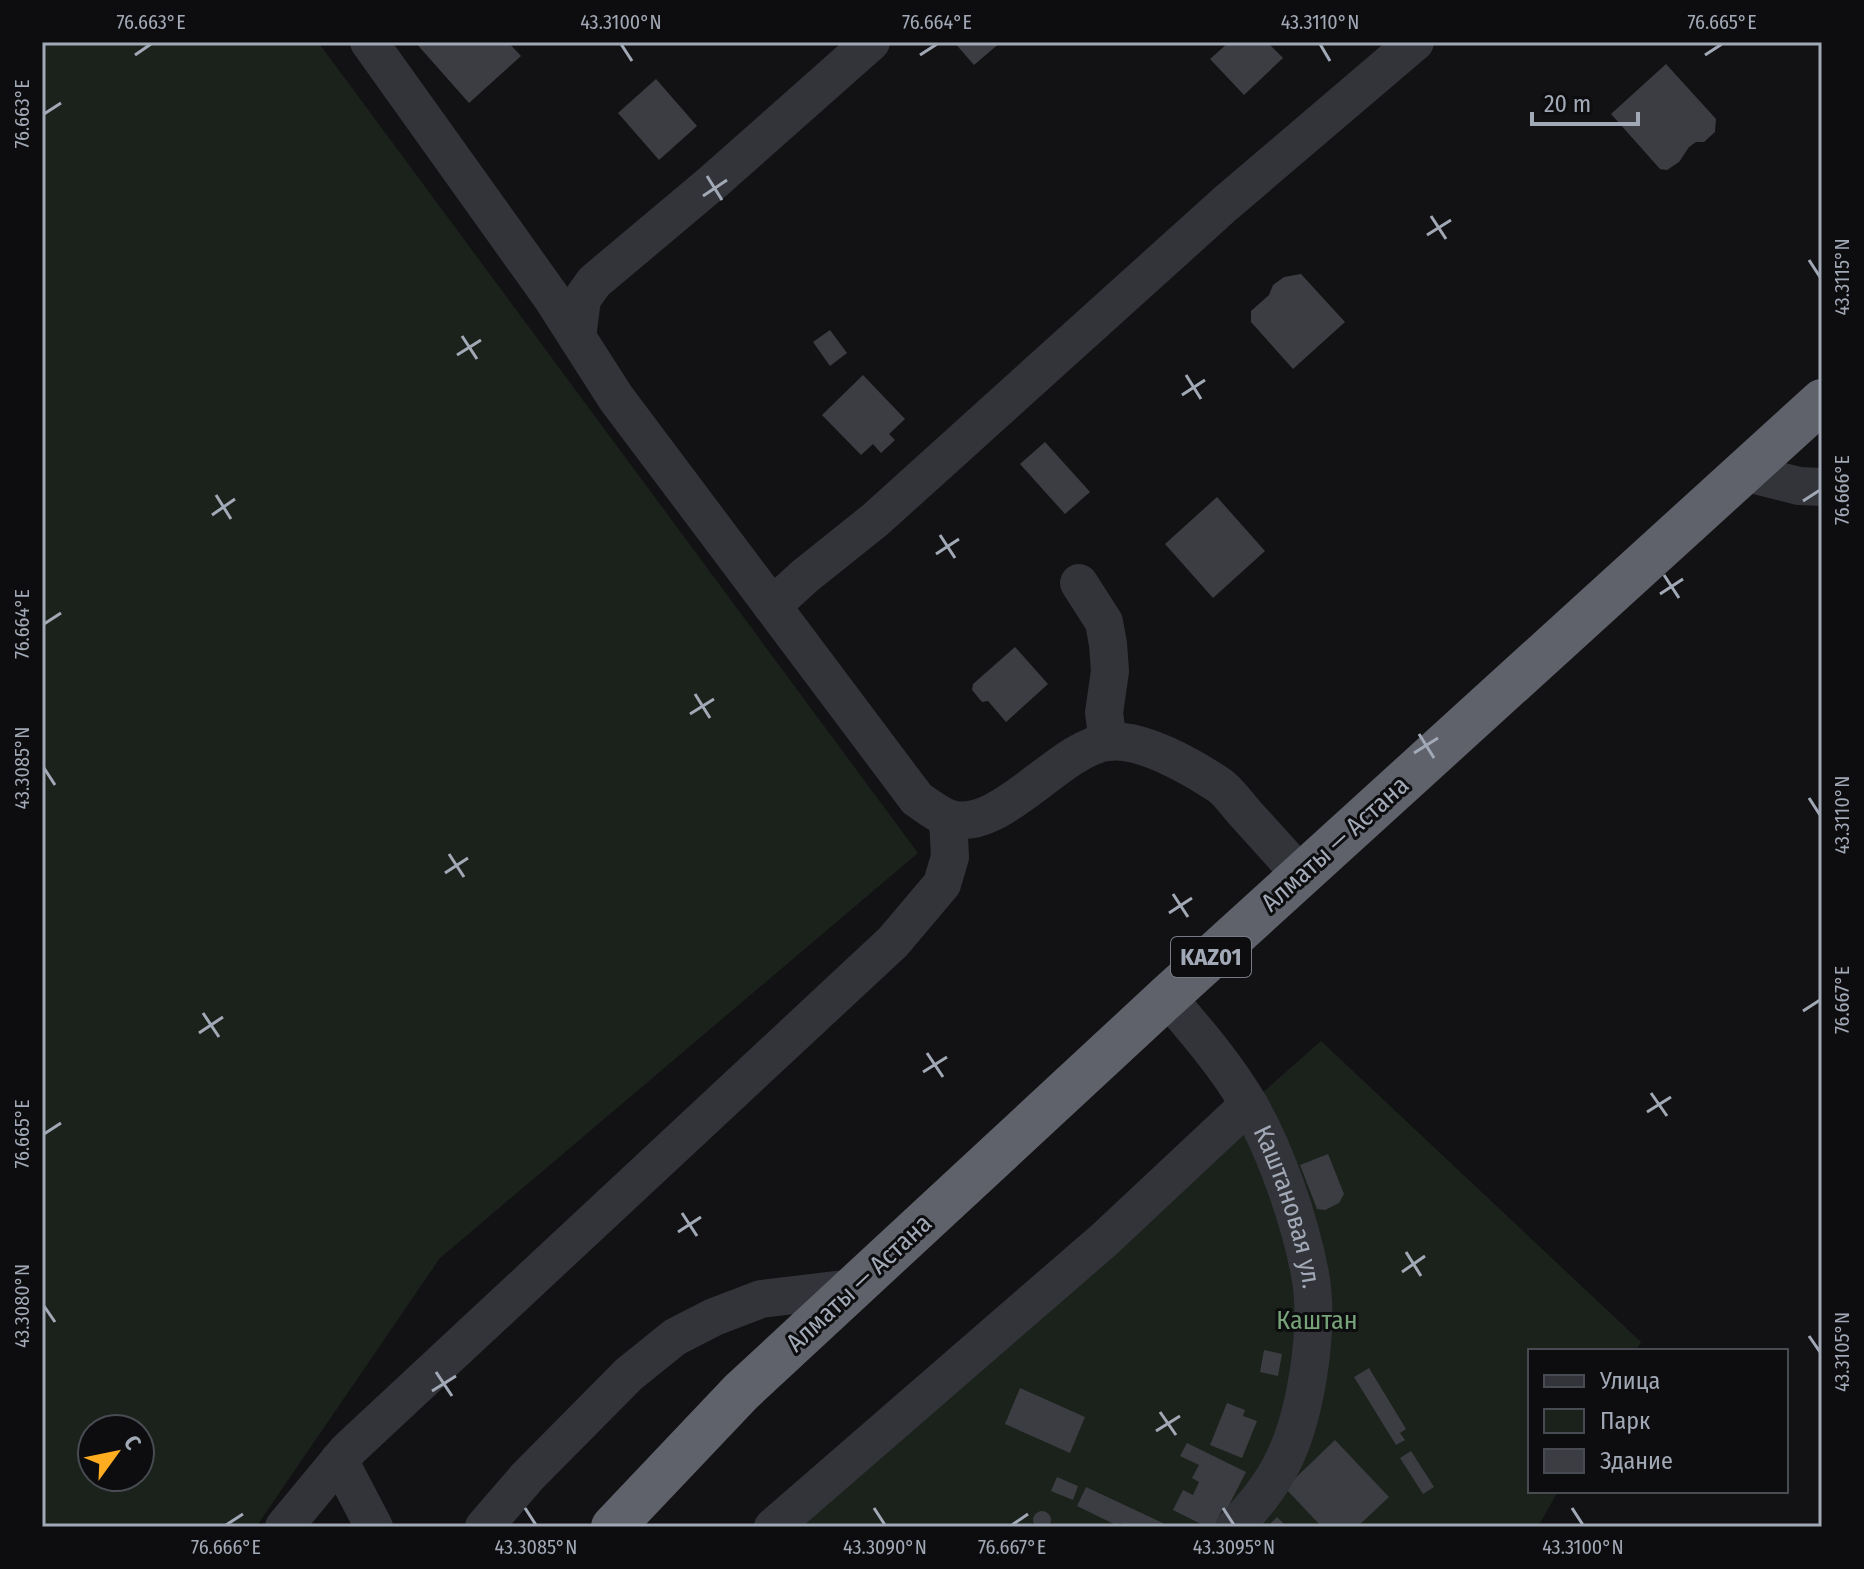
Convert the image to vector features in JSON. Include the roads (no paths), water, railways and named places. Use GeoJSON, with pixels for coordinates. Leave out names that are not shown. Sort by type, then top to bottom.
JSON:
{"type":"FeatureCollection","features":[{"type":"Feature","properties":{"kind":"highway","name":"Алматы — Астана"},"geometry":{"type":"LineString","coordinates":[[613,1527],[741,1392],[1167,997],[1822,401]]}},
{"type":"Feature","properties":{"kind":"street"},"geometry":{"type":"LineString","coordinates":[[369,42],[577,337],[616,398],[917,799],[948,819],[974,820],[998,809],[1076,754],[1108,742],[1130,742],[1176,761],[1222,787],[1301,875]]}},
{"type":"Feature","properties":{"kind":"street"},"geometry":{"type":"LineString","coordinates":[[577,337],[582,299],[594,282],[871,42]]}},
{"type":"Feature","properties":{"kind":"street"},"geometry":{"type":"LineString","coordinates":[[772,606],[875,520],[1225,204],[1415,42]]}},
{"type":"Feature","properties":{"kind":"street"},"geometry":{"type":"LineString","coordinates":[[1743,472],[1799,486],[1822,487]]}},
{"type":"Feature","properties":{"kind":"street"},"geometry":{"type":"LineString","coordinates":[[1079,583],[1104,622],[1110,671],[1104,713],[1108,742]]}},
{"type":"Feature","properties":{"kind":"street"},"geometry":{"type":"LineString","coordinates":[[284,1527],[339,1460],[893,942],[942,884],[950,857],[948,819]]}},
{"type":"Feature","properties":{"kind":"street","name":"Каштановая ул."},"geometry":{"type":"LineString","coordinates":[[1167,997],[1223,1063],[1266,1136],[1293,1211],[1310,1275],[1313,1338],[1301,1408],[1280,1467],[1235,1527]]}},
{"type":"Feature","properties":{"kind":"street"},"geometry":{"type":"LineString","coordinates":[[773,1527],[1105,1239],[1249,1104]]}},
{"type":"Feature","properties":{"kind":"street"},"geometry":{"type":"LineString","coordinates":[[484,1527],[527,1477],[629,1374],[675,1337],[714,1317],[761,1299],[853,1288]]}},
{"type":"Feature","properties":{"kind":"street"},"geometry":{"type":"LineString","coordinates":[[339,1460],[374,1527]]}},
{"type":"Feature","properties":{"kind":"park label","name":"Каштан"},"geometry":{"type":"Point","coordinates":[1317,1320]}}]}
